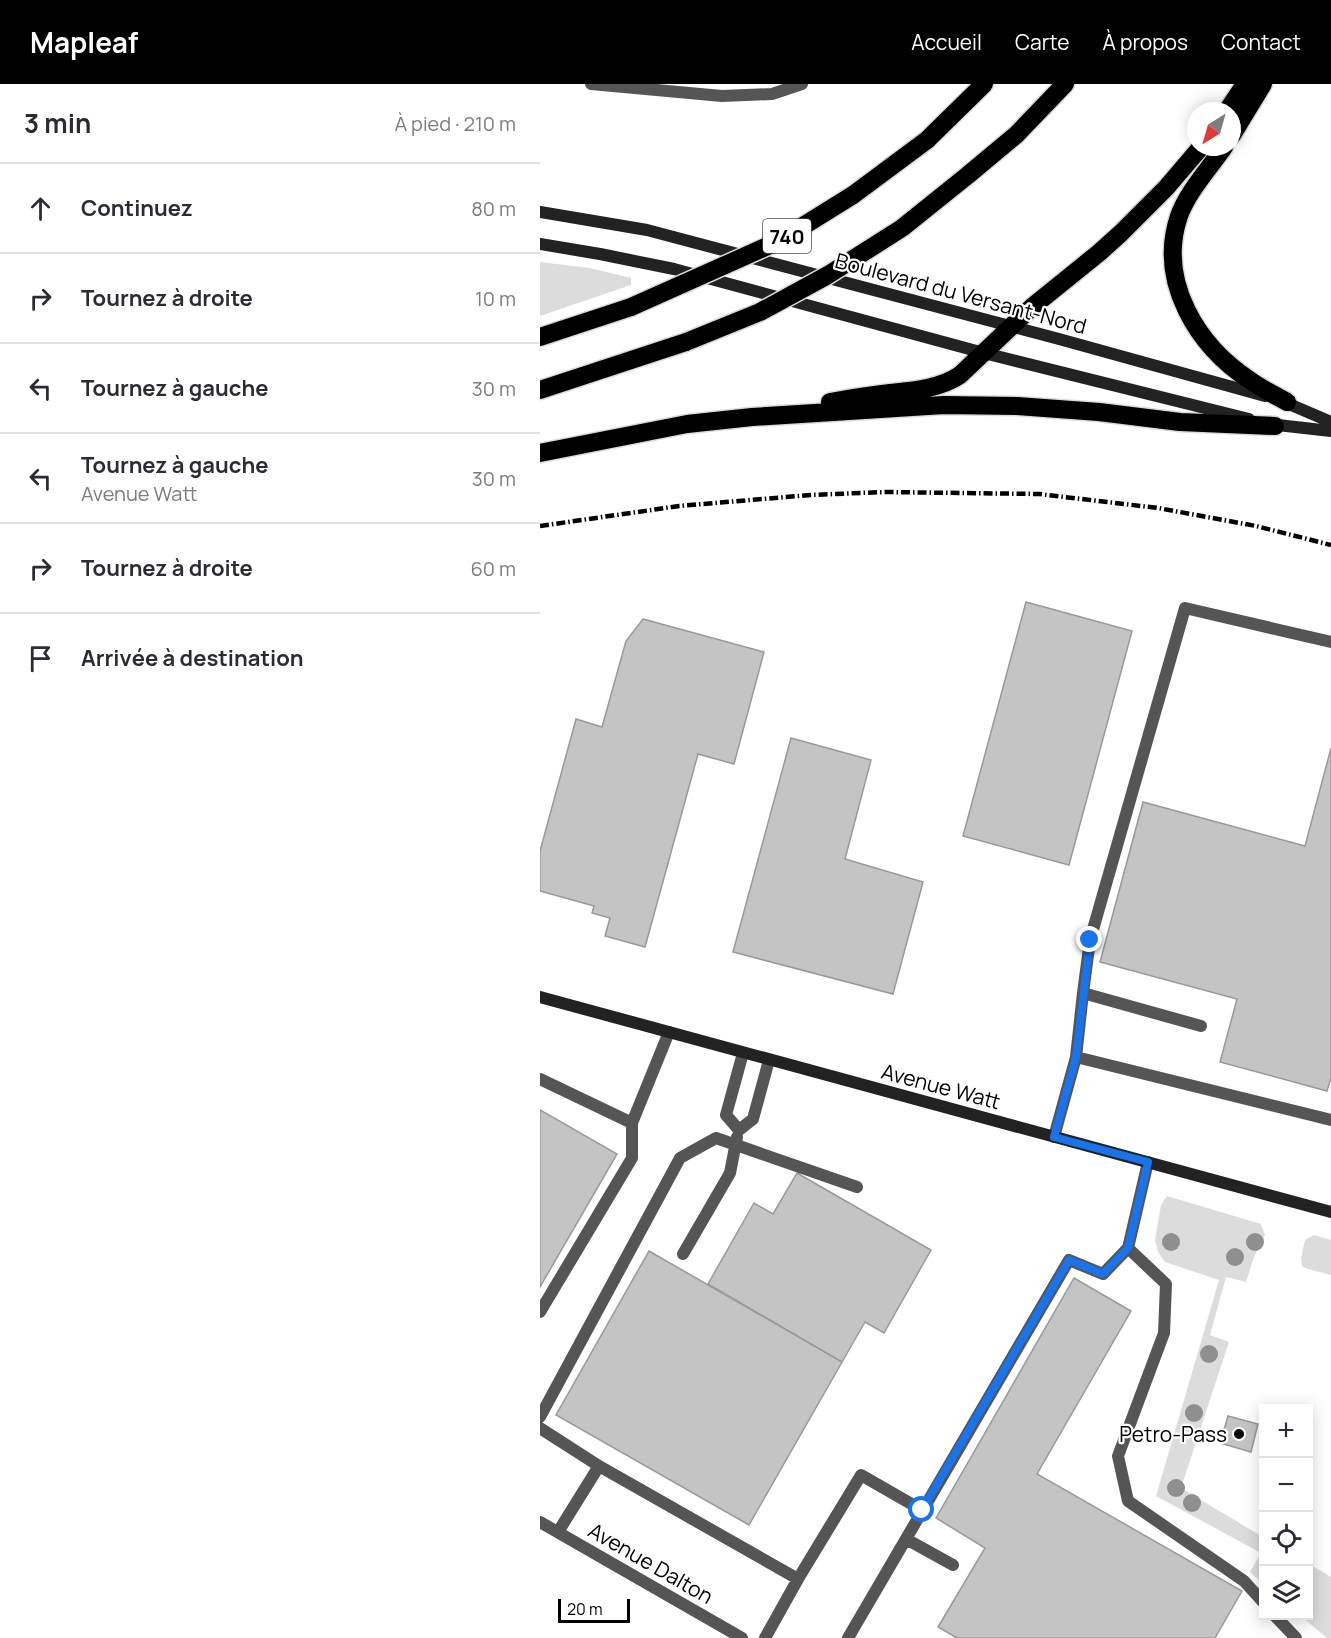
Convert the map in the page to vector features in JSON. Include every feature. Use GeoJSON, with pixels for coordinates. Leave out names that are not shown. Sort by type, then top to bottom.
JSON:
{"type":"FeatureCollection","features":[{"type":"Feature","properties":{"kind":"highway","name":"740"},"geometry":{"type":"LineString","coordinates":[[540,337],[631,307],[779,241],[853,195],[927,140],[984,84]]}},
{"type":"Feature","properties":{"kind":"highway","name":"740"},"geometry":{"type":"LineString","coordinates":[[540,390],[686,342],[760,312],[828,275],[902,228],[968,175],[1017,135],[1065,84]]}},
{"type":"Feature","properties":{"kind":"highway"},"geometry":{"type":"LineString","coordinates":[[1233,102],[1245,84]]}},
{"type":"Feature","properties":{"kind":"highway"},"geometry":{"type":"LineString","coordinates":[[1241,120],[1263,84]]}},
{"type":"Feature","properties":{"kind":"highway"},"geometry":{"type":"LineString","coordinates":[[752,417],[861,397],[925,389],[951,381],[1121,233],[1166,188],[1193,156]]}},
{"type":"Feature","properties":{"kind":"highway"},"geometry":{"type":"LineString","coordinates":[[1217,156],[1193,189],[1180,215],[1173,244],[1176,283],[1189,315],[1215,350],[1237,371],[1287,402]]}},
{"type":"Feature","properties":{"kind":"highway"},"geometry":{"type":"LineString","coordinates":[[540,453],[687,424],[908,406],[980,404],[1080,410],[1180,423],[1275,426]]}},
{"type":"Feature","properties":{"kind":"street"},"geometry":{"type":"LineString","coordinates":[[591,84],[722,96],[772,94],[802,84]]}},
{"type":"Feature","properties":{"kind":"street","name":"Boulevard du Versant-Nord"},"geometry":{"type":"LineString","coordinates":[[540,212],[647,230],[1287,402],[1331,422]]}},
{"type":"Feature","properties":{"kind":"street"},"geometry":{"type":"LineString","coordinates":[[540,244],[674,269],[984,353],[1275,426],[1331,431]]}},
{"type":"Feature","properties":{"kind":"street"},"geometry":{"type":"LineString","coordinates":[[1054,1137],[1076,1057],[1090,940],[1185,608],[1331,642]]}},
{"type":"Feature","properties":{"kind":"street"},"geometry":{"type":"LineString","coordinates":[[1083,993],[1201,1026]]}},
{"type":"Feature","properties":{"kind":"street","name":"Avenue Watt"},"geometry":{"type":"LineString","coordinates":[[540,997],[1054,1137],[1330,1208]]}},
{"type":"Feature","properties":{"kind":"street"},"geometry":{"type":"LineString","coordinates":[[540,1312],[632,1158],[633,1123],[669,1032]]}},
{"type":"Feature","properties":{"kind":"street"},"geometry":{"type":"LineString","coordinates":[[739,1130],[726,1115],[743,1053]]}},
{"type":"Feature","properties":{"kind":"street"},"geometry":{"type":"LineString","coordinates":[[1076,1057],[1331,1120]]}},
{"type":"Feature","properties":{"kind":"street"},"geometry":{"type":"LineString","coordinates":[[683,1254],[730,1173],[739,1130],[753,1119],[768,1060]]}},
{"type":"Feature","properties":{"kind":"street"},"geometry":{"type":"LineString","coordinates":[[540,1079],[633,1123]]}},
{"type":"Feature","properties":{"kind":"street"},"geometry":{"type":"LineString","coordinates":[[540,1417],[680,1158],[716,1138],[857,1187]]}},
{"type":"Feature","properties":{"kind":"street"},"geometry":{"type":"LineString","coordinates":[[848,1638],[1069,1260],[1103,1274],[1128,1248],[1148,1162]]}},
{"type":"Feature","properties":{"kind":"street"},"geometry":{"type":"LineString","coordinates":[[1128,1248],[1166,1284],[1164,1333],[1118,1456],[1128,1501],[1244,1581],[1259,1598]]}},
{"type":"Feature","properties":{"kind":"street"},"geometry":{"type":"LineString","coordinates":[[540,1428],[599,1466],[798,1579]]}},
{"type":"Feature","properties":{"kind":"street"},"geometry":{"type":"LineString","coordinates":[[558,1532],[599,1466]]}},
{"type":"Feature","properties":{"kind":"street"},"geometry":{"type":"LineString","coordinates":[[765,1638],[861,1475],[922,1510]]}},
{"type":"Feature","properties":{"kind":"street","name":"Avenue Dalton"},"geometry":{"type":"LineString","coordinates":[[540,1522],[742,1638]]}},
{"type":"Feature","properties":{"kind":"street"},"geometry":{"type":"LineString","coordinates":[[906,1539],[952,1565]]}},
{"type":"Feature","properties":{"kind":"street"},"geometry":{"type":"LineString","coordinates":[[1279,1620],[1296,1638]]}},
{"type":"Feature","properties":{"kind":"shaded area"},"geometry":{"type":"Polygon","coordinates":[[[540,262],[590,268],[631,278],[631,285],[540,316],[540,262]]]}},
{"type":"Feature","properties":{"kind":"shaded area"},"geometry":{"type":"Polygon","coordinates":[[[1167,1196],[1261,1224],[1265,1235],[1254,1257],[1246,1282],[1226,1277],[1210,1335],[1229,1342],[1181,1488],[1259,1535],[1259,1552],[1156,1496],[1219,1280],[1165,1262],[1158,1252],[1155,1240],[1161,1205],[1167,1196]]]}},
{"type":"Feature","properties":{"kind":"shaded area"},"geometry":{"type":"Polygon","coordinates":[[[1314,1235],[1331,1240],[1331,1275],[1302,1266],[1301,1258],[1305,1240],[1314,1235]]]}},
{"type":"Feature","properties":{"kind":"shaded area"},"geometry":{"type":"Polygon","coordinates":[[[1259,1556],[1259,1580],[1250,1572],[1259,1556]]]}},
{"type":"Feature","properties":{"kind":"shaded area"},"geometry":{"type":"Polygon","coordinates":[[[1313,1566],[1331,1577],[1331,1638],[1327,1638],[1306,1620],[1313,1620],[1313,1566]]]}},
{"type":"Feature","properties":{"kind":"building"},"geometry":{"type":"Polygon","coordinates":[[[1026,602],[1132,631],[1069,865],[963,836],[1026,602]]]}},
{"type":"Feature","properties":{"kind":"building"},"geometry":{"type":"Polygon","coordinates":[[[643,619],[764,652],[734,764],[698,754],[645,947],[605,936],[610,918],[592,913],[594,906],[540,891],[540,851],[576,719],[602,727],[626,641],[643,619]]]}},
{"type":"Feature","properties":{"kind":"building"},"geometry":{"type":"Polygon","coordinates":[[[791,738],[871,760],[845,859],[923,882],[893,994],[733,952],[791,738]]]}},
{"type":"Feature","properties":{"kind":"building"},"geometry":{"type":"Polygon","coordinates":[[[1331,748],[1331,1078],[1327,1091],[1220,1062],[1237,999],[1100,962],[1143,802],[1305,846],[1331,748]]]}},
{"type":"Feature","properties":{"kind":"building"},"geometry":{"type":"Polygon","coordinates":[[[540,1110],[617,1154],[540,1287],[540,1110]]]}},
{"type":"Feature","properties":{"kind":"building"},"geometry":{"type":"Polygon","coordinates":[[[797,1173],[931,1250],[884,1333],[865,1322],[842,1362],[708,1284],[754,1203],[773,1214],[797,1173]]]}},
{"type":"Feature","properties":{"kind":"building"},"geometry":{"type":"Polygon","coordinates":[[[649,1251],[842,1362],[749,1525],[556,1415],[649,1251]]]}},
{"type":"Feature","properties":{"kind":"building"},"geometry":{"type":"Polygon","coordinates":[[[1074,1278],[1131,1311],[1037,1474],[1242,1591],[1215,1638],[957,1638],[938,1627],[985,1548],[936,1518],[1074,1278]]]}},
{"type":"Feature","properties":{"kind":"building","name":"Petro-Pass"},"geometry":{"type":"Polygon","coordinates":[[[1228,1416],[1258,1424],[1251,1452],[1220,1443],[1228,1416]]]}},
{"type":"Feature","properties":{"kind":"railway"},"geometry":{"type":"LineString","coordinates":[[540,526],[679,506],[810,495],[885,492],[1039,494],[1158,508],[1256,526],[1331,545]]}},
{"type":"Feature","properties":{"kind":"place","name":"Petro-Pass"},"geometry":{"type":"Point","coordinates":[1239,1434]}},
{"type":"Feature","properties":{"kind":"route"},"geometry":{"type":"LineString","coordinates":[[922,1510],[1069,1260],[1103,1274],[1128,1248],[1148,1162],[1054,1137],[1076,1057],[1090,940]]}}]}
